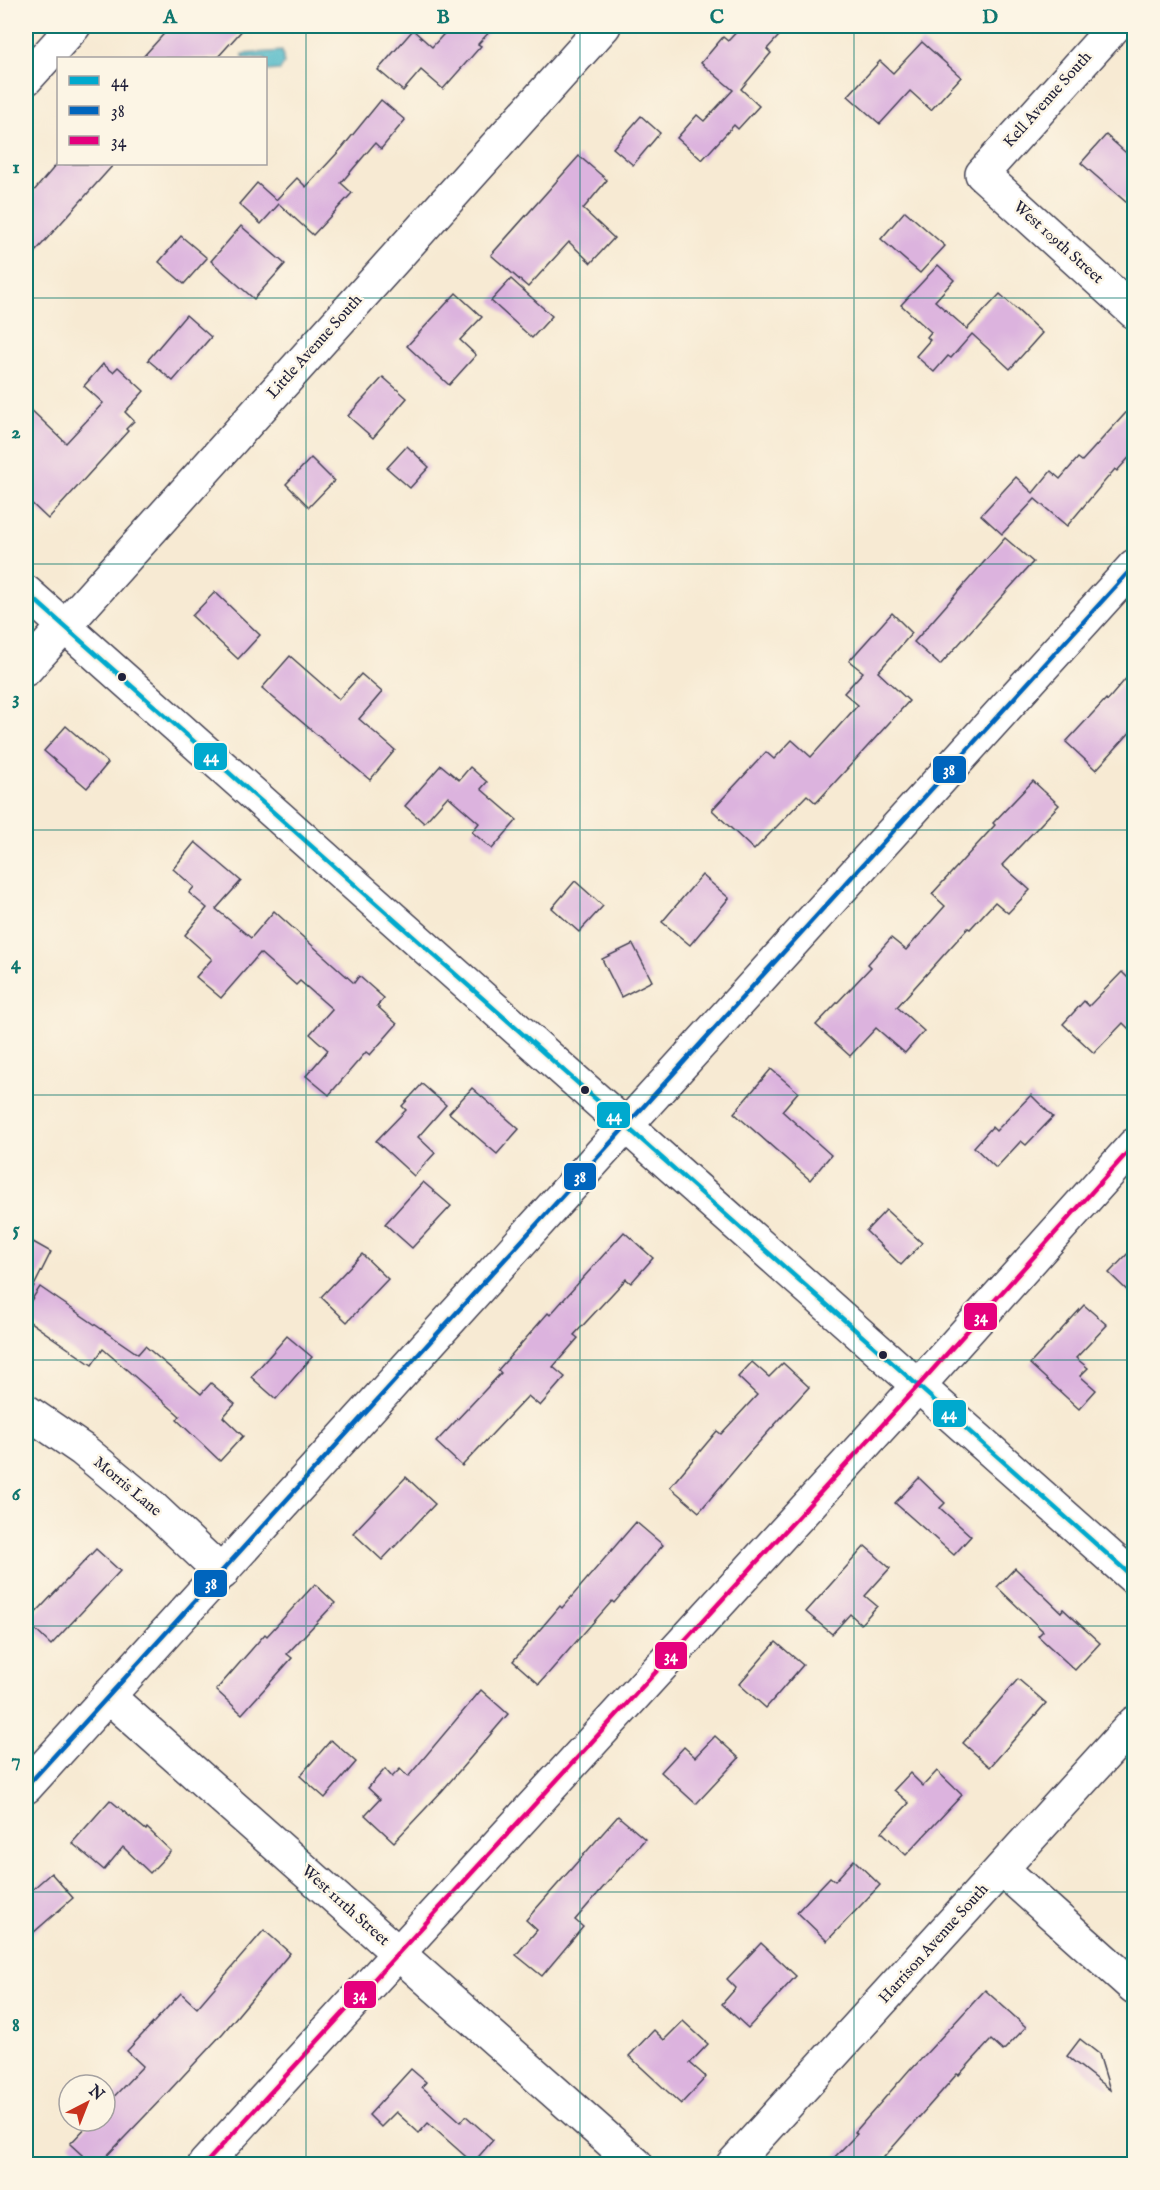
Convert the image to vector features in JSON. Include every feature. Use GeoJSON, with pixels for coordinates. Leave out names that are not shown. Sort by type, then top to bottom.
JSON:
{"type":"FeatureCollection","features":[{"type":"Feature","properties":{"kind":"street"},"geometry":{"type":"LineString","coordinates":[[26,79],[74,26]]}},
{"type":"Feature","properties":{"kind":"street","name":"Little Avenue South"},"geometry":{"type":"LineString","coordinates":[[26,669],[604,26]]}},
{"type":"Feature","properties":{"kind":"street","name":"Kell Avenue South"},"geometry":{"type":"LineString","coordinates":[[982,174],[1115,26]]}},
{"type":"Feature","properties":{"kind":"street","name":"West 109th Street"},"geometry":{"type":"LineString","coordinates":[[982,174],[1134,312]]}},
{"type":"Feature","properties":{"kind":"street"},"geometry":{"type":"LineString","coordinates":[[26,1787],[1134,566]]}},
{"type":"Feature","properties":{"kind":"street"},"geometry":{"type":"LineString","coordinates":[[26,592],[1134,1578]]}},
{"type":"Feature","properties":{"kind":"street"},"geometry":{"type":"LineString","coordinates":[[205,2164],[918,1386],[1134,1145]]}},
{"type":"Feature","properties":{"kind":"street","name":"Morris Lane"},"geometry":{"type":"LineString","coordinates":[[26,1411],[83,1450],[154,1509],[222,1573]]}},
{"type":"Feature","properties":{"kind":"street","name":"West 111th Street"},"geometry":{"type":"LineString","coordinates":[[108,1696],[636,2164]]}},
{"type":"Feature","properties":{"kind":"street","name":"Harrison Avenue South"},"geometry":{"type":"LineString","coordinates":[[734,2164],[1134,1723]]}},
{"type":"Feature","properties":{"kind":"street"},"geometry":{"type":"LineString","coordinates":[[1002,1869],[1134,1987]]}},
{"type":"Feature","properties":{"kind":"water"},"geometry":{"type":"Polygon","coordinates":[[[282,51],[284,64],[280,70],[267,71],[267,57],[243,57],[243,54],[282,51]]]}},
{"type":"Feature","properties":{"kind":"building"},"geometry":{"type":"Polygon","coordinates":[[[171,26],[246,26],[218,57],[143,57],[171,26]]]}},
{"type":"Feature","properties":{"kind":"building"},"geometry":{"type":"Polygon","coordinates":[[[451,26],[495,26],[478,44],[481,46],[443,89],[421,70],[403,91],[378,70],[413,30],[432,47],[451,26]]]}},
{"type":"Feature","properties":{"kind":"building"},"geometry":{"type":"Polygon","coordinates":[[[742,26],[788,26],[767,49],[771,53],[741,89],[759,106],[738,129],[734,125],[702,160],[677,138],[697,115],[704,121],[733,90],[701,63],[723,37],[728,41],[742,26]]]}},
{"type":"Feature","properties":{"kind":"building"},"geometry":{"type":"Polygon","coordinates":[[[922,42],[961,77],[931,110],[910,91],[880,124],[848,96],[880,61],[893,73],[922,42]]]}},
{"type":"Feature","properties":{"kind":"building"},"geometry":{"type":"Polygon","coordinates":[[[381,100],[405,120],[381,149],[375,143],[341,183],[352,193],[313,235],[279,204],[261,224],[239,204],[257,183],[276,200],[297,178],[306,187],[342,148],[381,100]]]}},
{"type":"Feature","properties":{"kind":"building"},"geometry":{"type":"Polygon","coordinates":[[[641,116],[660,133],[633,165],[613,148],[641,116]]]}},
{"type":"Feature","properties":{"kind":"building"},"geometry":{"type":"Polygon","coordinates":[[[1106,135],[1134,160],[1134,209],[1081,163],[1106,135]]]}},
{"type":"Feature","properties":{"kind":"building"},"geometry":{"type":"Polygon","coordinates":[[[579,156],[607,180],[583,209],[614,238],[591,263],[569,242],[528,287],[491,255],[579,156]]]}},
{"type":"Feature","properties":{"kind":"building"},"geometry":{"type":"Polygon","coordinates":[[[57,164],[113,165],[26,262],[26,200],[57,164]]]}},
{"type":"Feature","properties":{"kind":"building"},"geometry":{"type":"Polygon","coordinates":[[[905,211],[945,246],[920,273],[881,239],[905,211]]]}},
{"type":"Feature","properties":{"kind":"building"},"geometry":{"type":"Polygon","coordinates":[[[241,226],[285,264],[254,299],[211,261],[241,226]]]}},
{"type":"Feature","properties":{"kind":"building"},"geometry":{"type":"Polygon","coordinates":[[[181,236],[207,258],[184,284],[159,262],[181,236]]]}},
{"type":"Feature","properties":{"kind":"building"},"geometry":{"type":"Polygon","coordinates":[[[938,265],[954,280],[935,301],[967,329],[1000,294],[1042,333],[1010,369],[972,334],[951,358],[948,356],[934,372],[916,356],[930,340],[927,337],[931,332],[901,305],[938,265]]]}},
{"type":"Feature","properties":{"kind":"building"},"geometry":{"type":"Polygon","coordinates":[[[511,279],[552,316],[532,338],[491,301],[511,279]]]}},
{"type":"Feature","properties":{"kind":"building"},"geometry":{"type":"Polygon","coordinates":[[[456,293],[482,317],[460,340],[476,355],[449,385],[407,346],[456,293]]]}},
{"type":"Feature","properties":{"kind":"building"},"geometry":{"type":"Polygon","coordinates":[[[186,315],[211,337],[173,381],[148,360],[186,315]]]}},
{"type":"Feature","properties":{"kind":"building"},"geometry":{"type":"Polygon","coordinates":[[[103,364],[113,372],[118,367],[144,391],[125,412],[134,421],[126,429],[128,431],[48,519],[26,498],[26,405],[66,443],[103,403],[84,386],[103,364]]]}},
{"type":"Feature","properties":{"kind":"building"},"geometry":{"type":"Polygon","coordinates":[[[383,377],[407,398],[373,438],[348,416],[383,377]]]}},
{"type":"Feature","properties":{"kind":"building"},"geometry":{"type":"Polygon","coordinates":[[[1134,404],[1134,452],[1117,471],[1115,469],[1067,526],[1035,499],[1002,534],[981,515],[1016,477],[1033,493],[1051,471],[1060,479],[1078,458],[1082,461],[1134,404]]]}},
{"type":"Feature","properties":{"kind":"building"},"geometry":{"type":"Polygon","coordinates":[[[407,446],[429,467],[410,488],[387,468],[407,446]]]}},
{"type":"Feature","properties":{"kind":"building"},"geometry":{"type":"Polygon","coordinates":[[[311,458],[334,481],[309,507],[286,484],[311,458]]]}},
{"type":"Feature","properties":{"kind":"building"},"geometry":{"type":"Polygon","coordinates":[[[1005,538],[1033,562],[940,665],[914,642],[1005,538]]]}},
{"type":"Feature","properties":{"kind":"building"},"geometry":{"type":"Polygon","coordinates":[[[215,592],[260,635],[238,659],[192,616],[215,592]]]}},
{"type":"Feature","properties":{"kind":"building"},"geometry":{"type":"Polygon","coordinates":[[[892,613],[912,633],[878,672],[909,701],[816,803],[807,795],[754,850],[712,810],[766,752],[774,759],[792,740],[811,757],[858,705],[844,693],[863,672],[849,661],[892,613]]]}},
{"type":"Feature","properties":{"kind":"building"},"geometry":{"type":"Polygon","coordinates":[[[290,656],[339,699],[361,674],[382,692],[359,719],[395,750],[370,780],[262,688],[290,656]]]}},
{"type":"Feature","properties":{"kind":"building"},"geometry":{"type":"Polygon","coordinates":[[[1134,669],[1134,728],[1096,770],[1066,742],[1106,699],[1107,701],[1134,669]]]}},
{"type":"Feature","properties":{"kind":"building"},"geometry":{"type":"Polygon","coordinates":[[[66,726],[108,763],[87,788],[44,751],[66,726]]]}},
{"type":"Feature","properties":{"kind":"building"},"geometry":{"type":"Polygon","coordinates":[[[441,765],[459,780],[470,767],[487,782],[481,789],[517,820],[492,849],[472,832],[479,823],[448,796],[424,823],[405,806],[441,765]]]}},
{"type":"Feature","properties":{"kind":"building"},"geometry":{"type":"Polygon","coordinates":[[[1033,781],[1059,805],[1002,865],[1030,890],[1008,913],[995,902],[970,929],[968,928],[897,1007],[924,1031],[905,1053],[876,1028],[850,1056],[816,1025],[871,967],[868,964],[891,938],[906,950],[945,906],[932,894],[995,825],[993,823],[1033,781]]]}},
{"type":"Feature","properties":{"kind":"building"},"geometry":{"type":"Polygon","coordinates":[[[195,842],[241,881],[216,909],[251,938],[274,911],[354,983],[359,976],[384,998],[377,1006],[397,1024],[370,1055],[366,1052],[329,1095],[306,1076],[328,1050],[310,1034],[332,1009],[300,981],[296,985],[260,953],[221,998],[196,977],[212,959],[185,935],[207,908],[189,893],[194,887],[173,869],[195,842]]]}},
{"type":"Feature","properties":{"kind":"building"},"geometry":{"type":"Polygon","coordinates":[[[702,875],[729,898],[690,945],[662,922],[702,875]]]}},
{"type":"Feature","properties":{"kind":"building"},"geometry":{"type":"Polygon","coordinates":[[[575,881],[603,906],[579,932],[552,908],[575,881]]]}},
{"type":"Feature","properties":{"kind":"building"},"geometry":{"type":"Polygon","coordinates":[[[633,944],[652,981],[621,997],[602,959],[633,944]]]}},
{"type":"Feature","properties":{"kind":"building"},"geometry":{"type":"Polygon","coordinates":[[[1122,972],[1134,984],[1134,1034],[1123,1023],[1094,1053],[1063,1024],[1084,1001],[1089,1006],[1122,972]]]}},
{"type":"Feature","properties":{"kind":"building"},"geometry":{"type":"Polygon","coordinates":[[[771,1069],[798,1092],[782,1111],[831,1155],[810,1180],[734,1113],[771,1069]]]}},
{"type":"Feature","properties":{"kind":"building"},"geometry":{"type":"Polygon","coordinates":[[[422,1084],[446,1105],[418,1137],[435,1153],[414,1176],[376,1141],[406,1110],[402,1106],[422,1084]]]}},
{"type":"Feature","properties":{"kind":"building"},"geometry":{"type":"Polygon","coordinates":[[[472,1088],[519,1129],[497,1154],[449,1113],[472,1088]]]}},
{"type":"Feature","properties":{"kind":"building"},"geometry":{"type":"Polygon","coordinates":[[[1031,1095],[1053,1117],[1026,1145],[1021,1141],[996,1168],[974,1147],[992,1127],[996,1131],[1031,1095]]]}},
{"type":"Feature","properties":{"kind":"building"},"geometry":{"type":"Polygon","coordinates":[[[423,1182],[451,1206],[412,1248],[385,1224],[423,1182]]]}},
{"type":"Feature","properties":{"kind":"building"},"geometry":{"type":"Polygon","coordinates":[[[886,1210],[922,1243],[901,1265],[866,1231],[886,1210]]]}},
{"type":"Feature","properties":{"kind":"building"},"geometry":{"type":"Polygon","coordinates":[[[624,1232],[653,1258],[631,1283],[626,1279],[574,1335],[578,1338],[553,1367],[565,1377],[540,1406],[528,1396],[462,1466],[436,1442],[501,1373],[498,1370],[548,1313],[550,1315],[624,1232]]]}},
{"type":"Feature","properties":{"kind":"building"},"geometry":{"type":"Polygon","coordinates":[[[26,1238],[51,1252],[26,1302],[26,1238]]]}},
{"type":"Feature","properties":{"kind":"building"},"geometry":{"type":"Polygon","coordinates":[[[1134,1247],[1134,1297],[1109,1273],[1134,1247]]]}},
{"type":"Feature","properties":{"kind":"building"},"geometry":{"type":"Polygon","coordinates":[[[362,1254],[388,1279],[347,1322],[321,1297],[362,1254]]]}},
{"type":"Feature","properties":{"kind":"building"},"geometry":{"type":"Polygon","coordinates":[[[40,1287],[138,1354],[145,1346],[201,1394],[211,1383],[235,1404],[223,1417],[243,1436],[220,1461],[177,1420],[180,1416],[103,1349],[92,1365],[26,1319],[26,1308],[40,1287]]]}},
{"type":"Feature","properties":{"kind":"building"},"geometry":{"type":"Polygon","coordinates":[[[1084,1305],[1107,1325],[1076,1358],[1088,1368],[1080,1376],[1096,1390],[1079,1409],[1030,1364],[1084,1305]]]}},
{"type":"Feature","properties":{"kind":"building"},"geometry":{"type":"Polygon","coordinates":[[[287,1336],[312,1357],[276,1399],[251,1377],[287,1336]]]}},
{"type":"Feature","properties":{"kind":"building"},"geometry":{"type":"Polygon","coordinates":[[[752,1362],[769,1377],[783,1363],[809,1387],[699,1512],[670,1487],[717,1431],[721,1434],[757,1395],[738,1377],[752,1362]]]}},
{"type":"Feature","properties":{"kind":"building"},"geometry":{"type":"Polygon","coordinates":[[[406,1477],[435,1504],[382,1560],[353,1533],[406,1477]]]}},
{"type":"Feature","properties":{"kind":"building"},"geometry":{"type":"Polygon","coordinates":[[[919,1478],[945,1503],[940,1508],[971,1536],[954,1555],[895,1503],[919,1478]]]}},
{"type":"Feature","properties":{"kind":"building"},"geometry":{"type":"Polygon","coordinates":[[[636,1522],[663,1545],[614,1603],[612,1601],[539,1684],[513,1661],[636,1522]]]}},
{"type":"Feature","properties":{"kind":"building"},"geometry":{"type":"Polygon","coordinates":[[[865,1546],[890,1568],[865,1596],[877,1606],[861,1624],[850,1614],[832,1634],[806,1612],[865,1546]]]}},
{"type":"Feature","properties":{"kind":"building"},"geometry":{"type":"Polygon","coordinates":[[[96,1549],[120,1571],[51,1645],[27,1622],[96,1549]]]}},
{"type":"Feature","properties":{"kind":"building"},"geometry":{"type":"Polygon","coordinates":[[[1015,1568],[1061,1612],[1063,1609],[1100,1643],[1075,1670],[1038,1636],[1043,1631],[997,1587],[1015,1568]]]}},
{"type":"Feature","properties":{"kind":"building"},"geometry":{"type":"Polygon","coordinates":[[[315,1584],[335,1603],[287,1654],[292,1658],[242,1714],[216,1690],[265,1634],[267,1636],[315,1584]]]}},
{"type":"Feature","properties":{"kind":"building"},"geometry":{"type":"Polygon","coordinates":[[[776,1642],[803,1665],[766,1708],[739,1684],[776,1642]]]}},
{"type":"Feature","properties":{"kind":"building"},"geometry":{"type":"Polygon","coordinates":[[[1018,1679],[1046,1703],[990,1767],[963,1743],[1018,1679]]]}},
{"type":"Feature","properties":{"kind":"building"},"geometry":{"type":"Polygon","coordinates":[[[481,1690],[508,1714],[442,1791],[394,1842],[365,1815],[380,1799],[368,1788],[385,1769],[392,1777],[400,1769],[408,1777],[481,1690]]]}},
{"type":"Feature","properties":{"kind":"building"},"geometry":{"type":"Polygon","coordinates":[[[715,1736],[739,1758],[696,1804],[661,1772],[684,1747],[695,1757],[715,1736]]]}},
{"type":"Feature","properties":{"kind":"building"},"geometry":{"type":"Polygon","coordinates":[[[331,1740],[356,1762],[325,1798],[300,1776],[331,1740]]]}},
{"type":"Feature","properties":{"kind":"building"},"geometry":{"type":"Polygon","coordinates":[[[937,1771],[962,1795],[906,1855],[882,1832],[909,1803],[894,1790],[910,1773],[923,1786],[937,1771]]]}},
{"type":"Feature","properties":{"kind":"building"},"geometry":{"type":"Polygon","coordinates":[[[110,1800],[146,1830],[147,1828],[171,1851],[150,1873],[123,1847],[104,1870],[72,1843],[110,1800]]]}},
{"type":"Feature","properties":{"kind":"building"},"geometry":{"type":"Polygon","coordinates":[[[618,1816],[645,1839],[575,1920],[583,1927],[542,1976],[516,1955],[537,1930],[526,1920],[618,1816]]]}},
{"type":"Feature","properties":{"kind":"building"},"geometry":{"type":"Polygon","coordinates":[[[854,1860],[880,1885],[827,1941],[797,1912],[830,1877],[835,1881],[854,1860]]]}},
{"type":"Feature","properties":{"kind":"building"},"geometry":{"type":"Polygon","coordinates":[[[51,1873],[73,1898],[26,1939],[26,1895],[51,1873]]]}},
{"type":"Feature","properties":{"kind":"building"},"geometry":{"type":"Polygon","coordinates":[[[264,1930],[290,1953],[223,2033],[169,2091],[99,2164],[92,2164],[70,2144],[81,2133],[117,2133],[117,2093],[143,2066],[127,2051],[181,1993],[197,2008],[264,1930]]]}},
{"type":"Feature","properties":{"kind":"building"},"geometry":{"type":"Polygon","coordinates":[[[761,1943],[796,1976],[748,2028],[722,2004],[736,1988],[727,1979],[761,1943]]]}},
{"type":"Feature","properties":{"kind":"building"},"geometry":{"type":"Polygon","coordinates":[[[985,1990],[1026,2027],[1003,2051],[991,2040],[959,2075],[957,2074],[878,2164],[828,2164],[857,2134],[855,2132],[911,2068],[985,1990]]]}},
{"type":"Feature","properties":{"kind":"building"},"geometry":{"type":"Polygon","coordinates":[[[683,2021],[708,2044],[690,2063],[706,2077],[681,2104],[629,2056],[654,2030],[664,2040],[683,2021]]]}},
{"type":"Feature","properties":{"kind":"building"},"geometry":{"type":"Polygon","coordinates":[[[1080,2039],[1099,2054],[1110,2090],[1067,2056],[1080,2039]]]}},
{"type":"Feature","properties":{"kind":"building"},"geometry":{"type":"Polygon","coordinates":[[[411,2069],[426,2082],[422,2087],[461,2122],[466,2116],[493,2140],[473,2163],[428,2123],[419,2133],[396,2112],[381,2127],[369,2115],[411,2069]]]}},
{"type":"Feature","properties":{"kind":"transit line","name":"38"},"geometry":{"type":"LineString","coordinates":[[26,1787],[1134,566]]}},
{"type":"Feature","properties":{"kind":"transit line","name":"44"},"geometry":{"type":"LineString","coordinates":[[26,592],[1134,1578]]}},
{"type":"Feature","properties":{"kind":"transit line","name":"34"},"geometry":{"type":"LineString","coordinates":[[205,2164],[918,1386],[1134,1145]]}}]}
